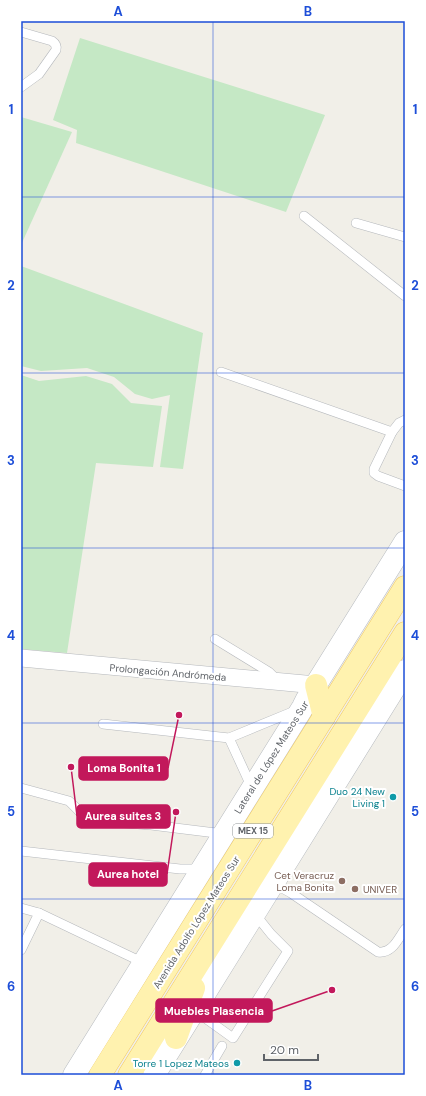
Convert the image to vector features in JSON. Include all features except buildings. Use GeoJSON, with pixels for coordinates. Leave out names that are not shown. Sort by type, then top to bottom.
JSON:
{"type":"FeatureCollection","features":[{"type":"Feature","properties":{"kind":"main road","name":"Lateral de López Mateos Sur"},"geometry":{"type":"LineString","coordinates":[[74,1075],[405,542]]}},
{"type":"Feature","properties":{"kind":"main road","name":"Avenida Adolfo López Mateos Sur"},"geometry":{"type":"LineString","coordinates":[[100,1075],[405,587]]}},
{"type":"Feature","properties":{"kind":"main road","name":"MEX 15"},"geometry":{"type":"LineString","coordinates":[[129,1075],[405,633]]}},
{"type":"Feature","properties":{"kind":"main road"},"geometry":{"type":"LineString","coordinates":[[154,1075],[193,1010],[404,674]]}},
{"type":"Feature","properties":{"kind":"main road"},"geometry":{"type":"LineString","coordinates":[[316,685],[324,717]]}},
{"type":"Feature","properties":{"kind":"main road"},"geometry":{"type":"LineString","coordinates":[[176,1038],[210,945]]}},
{"type":"Feature","properties":{"kind":"street","name":"Prolongación Andrómeda"},"geometry":{"type":"LineString","coordinates":[[21,658],[316,685]]}},
{"type":"Feature","properties":{"kind":"lane"},"geometry":{"type":"LineString","coordinates":[[21,32],[52,41],[56,47],[56,50],[39,74],[21,87]]}},
{"type":"Feature","properties":{"kind":"lane"},"geometry":{"type":"LineString","coordinates":[[304,216],[405,296]]}},
{"type":"Feature","properties":{"kind":"lane"},"geometry":{"type":"LineString","coordinates":[[356,223],[405,237]]}},
{"type":"Feature","properties":{"kind":"lane"},"geometry":{"type":"LineString","coordinates":[[221,372],[392,432]]}},
{"type":"Feature","properties":{"kind":"lane"},"geometry":{"type":"LineString","coordinates":[[405,420],[399,423],[392,432],[374,469],[374,473],[382,478],[405,486]]}},
{"type":"Feature","properties":{"kind":"lane"},"geometry":{"type":"LineString","coordinates":[[216,639],[269,672],[279,682]]}},
{"type":"Feature","properties":{"kind":"lane"},"geometry":{"type":"LineString","coordinates":[[103,724],[229,738],[303,707]]}},
{"type":"Feature","properties":{"kind":"lane"},"geometry":{"type":"LineString","coordinates":[[229,738],[252,789]]}},
{"type":"Feature","properties":{"kind":"lane"},"geometry":{"type":"LineString","coordinates":[[21,788],[69,801],[87,817],[98,821],[151,825],[224,834]]}},
{"type":"Feature","properties":{"kind":"lane"},"geometry":{"type":"LineString","coordinates":[[21,852],[180,869],[202,869]]}},
{"type":"Feature","properties":{"kind":"lane"},"geometry":{"type":"LineString","coordinates":[[273,883],[291,893],[378,952],[388,951],[405,929]]}},
{"type":"Feature","properties":{"kind":"lane"},"geometry":{"type":"LineString","coordinates":[[21,908],[39,913],[144,963]]}},
{"type":"Feature","properties":{"kind":"lane"},"geometry":{"type":"LineString","coordinates":[[21,950],[39,913]]}},
{"type":"Feature","properties":{"kind":"lane"},"geometry":{"type":"LineString","coordinates":[[193,1010],[233,1038],[288,951],[271,934],[254,913]]}},
{"type":"Feature","properties":{"kind":"lane"},"geometry":{"type":"LineString","coordinates":[[205,1075],[222,1046]]}},
{"type":"Feature","properties":{"kind":"green space"},"geometry":{"type":"Polygon","coordinates":[[[80,38],[325,115],[286,212],[76,143],[77,130],[53,120],[80,38]]]}},
{"type":"Feature","properties":{"kind":"green space"},"geometry":{"type":"Polygon","coordinates":[[[21,117],[72,132],[21,245],[21,117]]]}},
{"type":"Feature","properties":{"kind":"green space"},"geometry":{"type":"Polygon","coordinates":[[[21,266],[203,333],[183,469],[160,467],[170,395],[152,399],[135,394],[114,377],[87,368],[41,371],[21,366],[21,266]]]}},
{"type":"Feature","properties":{"kind":"green space"},"geometry":{"type":"Polygon","coordinates":[[[21,375],[39,381],[86,376],[112,384],[131,403],[162,406],[153,467],[96,463],[67,653],[21,649],[21,375]]]}},
{"type":"Feature","properties":{"kind":"place","name":"Loma Bonita 1"},"geometry":{"type":"Point","coordinates":[179,715]}},
{"type":"Feature","properties":{"kind":"place","name":"Aurea suites 3"},"geometry":{"type":"Point","coordinates":[71,767]}},
{"type":"Feature","properties":{"kind":"place","name":"Duo 24 New Living 1"},"geometry":{"type":"Point","coordinates":[393,797]}},
{"type":"Feature","properties":{"kind":"place","name":"Aurea hotel"},"geometry":{"type":"Point","coordinates":[176,812]}},
{"type":"Feature","properties":{"kind":"place","name":"Cet Veracruz Loma Bonita"},"geometry":{"type":"Point","coordinates":[342,881]}},
{"type":"Feature","properties":{"kind":"place","name":"UNIVER"},"geometry":{"type":"Point","coordinates":[355,889]}},
{"type":"Feature","properties":{"kind":"place","name":"Muebles Plasencia"},"geometry":{"type":"Point","coordinates":[332,990]}},
{"type":"Feature","properties":{"kind":"place","name":"Torre 1 Lopez Mateos"},"geometry":{"type":"Point","coordinates":[237,1063]}}]}
